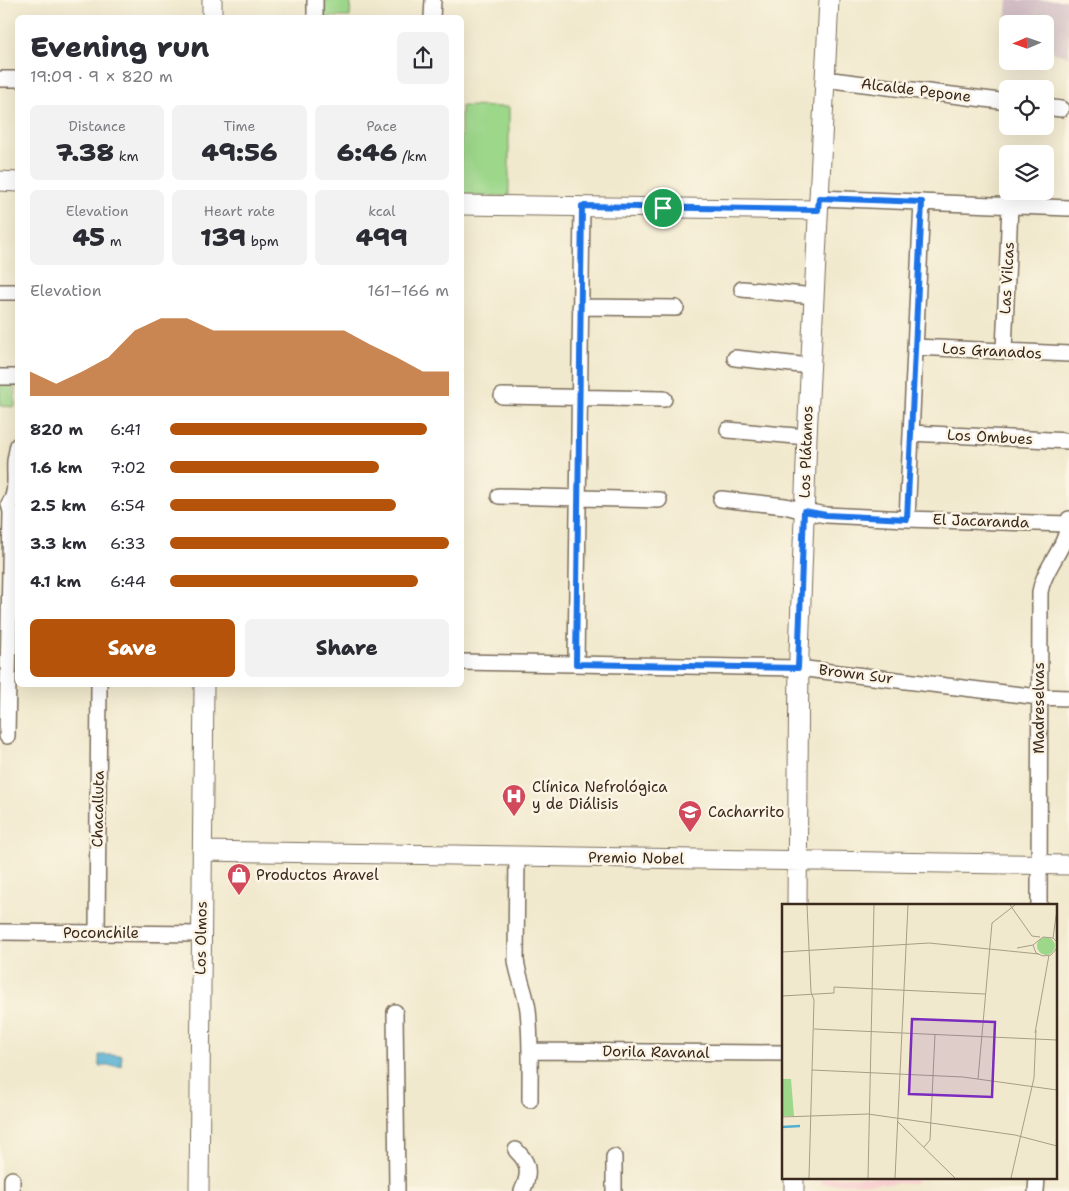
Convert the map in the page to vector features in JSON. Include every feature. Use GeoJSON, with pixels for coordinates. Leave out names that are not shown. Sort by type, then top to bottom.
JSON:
{"type":"FeatureCollection","features":[{"type":"Feature","properties":{"kind":"street"},"geometry":{"type":"LineString","coordinates":[[212,0],[212,15]]}},
{"type":"Feature","properties":{"kind":"street"},"geometry":{"type":"LineString","coordinates":[[315,0],[315,15]]}},
{"type":"Feature","properties":{"kind":"street"},"geometry":{"type":"LineString","coordinates":[[432,15],[433,0]]}},
{"type":"Feature","properties":{"kind":"street","name":"Los Plátanos"},"geometry":{"type":"LineString","coordinates":[[796,904],[798,668],[810,366],[828,0]]}},
{"type":"Feature","properties":{"kind":"street"},"geometry":{"type":"LineString","coordinates":[[0,79],[15,79]]}},
{"type":"Feature","properties":{"kind":"street","name":"Alcalde Pepone"},"geometry":{"type":"LineString","coordinates":[[824,79],[999,101]]}},
{"type":"Feature","properties":{"kind":"street"},"geometry":{"type":"LineString","coordinates":[[1054,109],[1061,110]]}},
{"type":"Feature","properties":{"kind":"street"},"geometry":{"type":"LineString","coordinates":[[0,181],[15,182]]}},
{"type":"Feature","properties":{"kind":"street"},"geometry":{"type":"LineString","coordinates":[[907,519],[922,202]]}},
{"type":"Feature","properties":{"kind":"street"},"geometry":{"type":"LineString","coordinates":[[464,205],[582,206],[922,202],[1069,208]]}},
{"type":"Feature","properties":{"kind":"street","name":"Las Vilcas"},"geometry":{"type":"LineString","coordinates":[[1004,351],[1010,205]]}},
{"type":"Feature","properties":{"kind":"street"},"geometry":{"type":"LineString","coordinates":[[576,664],[582,206]]}},
{"type":"Feature","properties":{"kind":"street"},"geometry":{"type":"LineString","coordinates":[[742,289],[814,296]]}},
{"type":"Feature","properties":{"kind":"street"},"geometry":{"type":"LineString","coordinates":[[0,292],[15,292]]}},
{"type":"Feature","properties":{"kind":"street"},"geometry":{"type":"LineString","coordinates":[[580,307],[676,308]]}},
{"type":"Feature","properties":{"kind":"street","name":"Los Granados"},"geometry":{"type":"LineString","coordinates":[[915,347],[1069,354]]}},
{"type":"Feature","properties":{"kind":"street"},"geometry":{"type":"LineString","coordinates":[[735,358],[810,366]]}},
{"type":"Feature","properties":{"kind":"street"},"geometry":{"type":"LineString","coordinates":[[0,377],[15,377]]}},
{"type":"Feature","properties":{"kind":"street"},"geometry":{"type":"LineString","coordinates":[[502,396],[664,399]]}},
{"type":"Feature","properties":{"kind":"street"},"geometry":{"type":"LineString","coordinates":[[728,430],[807,438]]}},
{"type":"Feature","properties":{"kind":"street","name":"Los Ombues"},"geometry":{"type":"LineString","coordinates":[[911,433],[1069,440]]}},
{"type":"Feature","properties":{"kind":"street"},"geometry":{"type":"LineString","coordinates":[[2,738],[9,660],[11,512],[4,501],[13,498],[15,460]]}},
{"type":"Feature","properties":{"kind":"street"},"geometry":{"type":"LineString","coordinates":[[499,496],[659,500]]}},
{"type":"Feature","properties":{"kind":"street","name":"El Jacaranda"},"geometry":{"type":"LineString","coordinates":[[721,499],[785,506],[826,515],[907,519],[1069,521]]}},
{"type":"Feature","properties":{"kind":"street","name":"Madreselvas"},"geometry":{"type":"LineString","coordinates":[[1039,904],[1041,586],[1063,543],[1069,521]]}},
{"type":"Feature","properties":{"kind":"street","name":"Brown Sur"},"geometry":{"type":"LineString","coordinates":[[464,662],[798,668],[1039,697],[1069,698]]}},
{"type":"Feature","properties":{"kind":"street","name":"Chacalluta"},"geometry":{"type":"LineString","coordinates":[[97,933],[99,687]]}},
{"type":"Feature","properties":{"kind":"street","name":"Los Olmos"},"geometry":{"type":"LineString","coordinates":[[199,1191],[204,687]]}},
{"type":"Feature","properties":{"kind":"street","name":"Premio Nobel"},"geometry":{"type":"LineString","coordinates":[[202,851],[1069,865]]}},
{"type":"Feature","properties":{"kind":"street"},"geometry":{"type":"LineString","coordinates":[[517,856],[516,960],[528,1009],[530,1100]]}},
{"type":"Feature","properties":{"kind":"street","name":"Poconchile"},"geometry":{"type":"LineString","coordinates":[[0,932],[202,934]]}},
{"type":"Feature","properties":{"kind":"street"},"geometry":{"type":"LineString","coordinates":[[396,1012],[397,1191]]}},
{"type":"Feature","properties":{"kind":"street","name":"Dorila Ravanal"},"geometry":{"type":"LineString","coordinates":[[530,1051],[782,1053]]}},
{"type":"Feature","properties":{"kind":"street"},"geometry":{"type":"LineString","coordinates":[[516,1150],[525,1160],[528,1172],[526,1184],[522,1191]]}},
{"type":"Feature","properties":{"kind":"street"},"geometry":{"type":"LineString","coordinates":[[614,1157],[614,1191]]}},
{"type":"Feature","properties":{"kind":"street"},"geometry":{"type":"LineString","coordinates":[[794,1178],[794,1191]]}},
{"type":"Feature","properties":{"kind":"street"},"geometry":{"type":"LineString","coordinates":[[1036,1191],[1037,1178]]}},
{"type":"Feature","properties":{"kind":"shaded area"},"geometry":{"type":"Polygon","coordinates":[[[1008,0],[1069,0],[1069,56],[1054,53],[1054,15],[1007,15],[1008,0]]]}},
{"type":"Feature","properties":{"kind":"shaded area"},"geometry":{"type":"Polygon","coordinates":[[[821,1178],[916,1178],[916,1183],[821,1184],[821,1178]]]}},
{"type":"Feature","properties":{"kind":"green space"},"geometry":{"type":"Polygon","coordinates":[[[325,0],[351,0],[350,15],[324,15],[325,0]]]}},
{"type":"Feature","properties":{"kind":"green space"},"geometry":{"type":"Polygon","coordinates":[[[464,106],[509,107],[509,196],[464,196],[464,106]]]}},
{"type":"Feature","properties":{"kind":"green space"},"geometry":{"type":"Polygon","coordinates":[[[0,383],[15,383],[15,407],[0,406],[0,383]]]}},
{"type":"Feature","properties":{"kind":"water"},"geometry":{"type":"Polygon","coordinates":[[[99,1055],[122,1055],[121,1066],[99,1066],[99,1055]]]}},
{"type":"Feature","properties":{"kind":"place","name":"Clínica Nefrológica y de Diálisis"},"geometry":{"type":"Point","coordinates":[514,817]}},
{"type":"Feature","properties":{"kind":"place","name":"Cacharrito"},"geometry":{"type":"Point","coordinates":[690,833]}},
{"type":"Feature","properties":{"kind":"place","name":"Productos Aravel"},"geometry":{"type":"Point","coordinates":[239,896]}},
{"type":"Feature","properties":{"kind":"route"},"geometry":{"type":"LineString","coordinates":[[819,198],[922,202],[907,519],[826,515],[804,511],[798,668],[576,664],[582,206],[663,208],[818,210],[819,198]]}}]}
